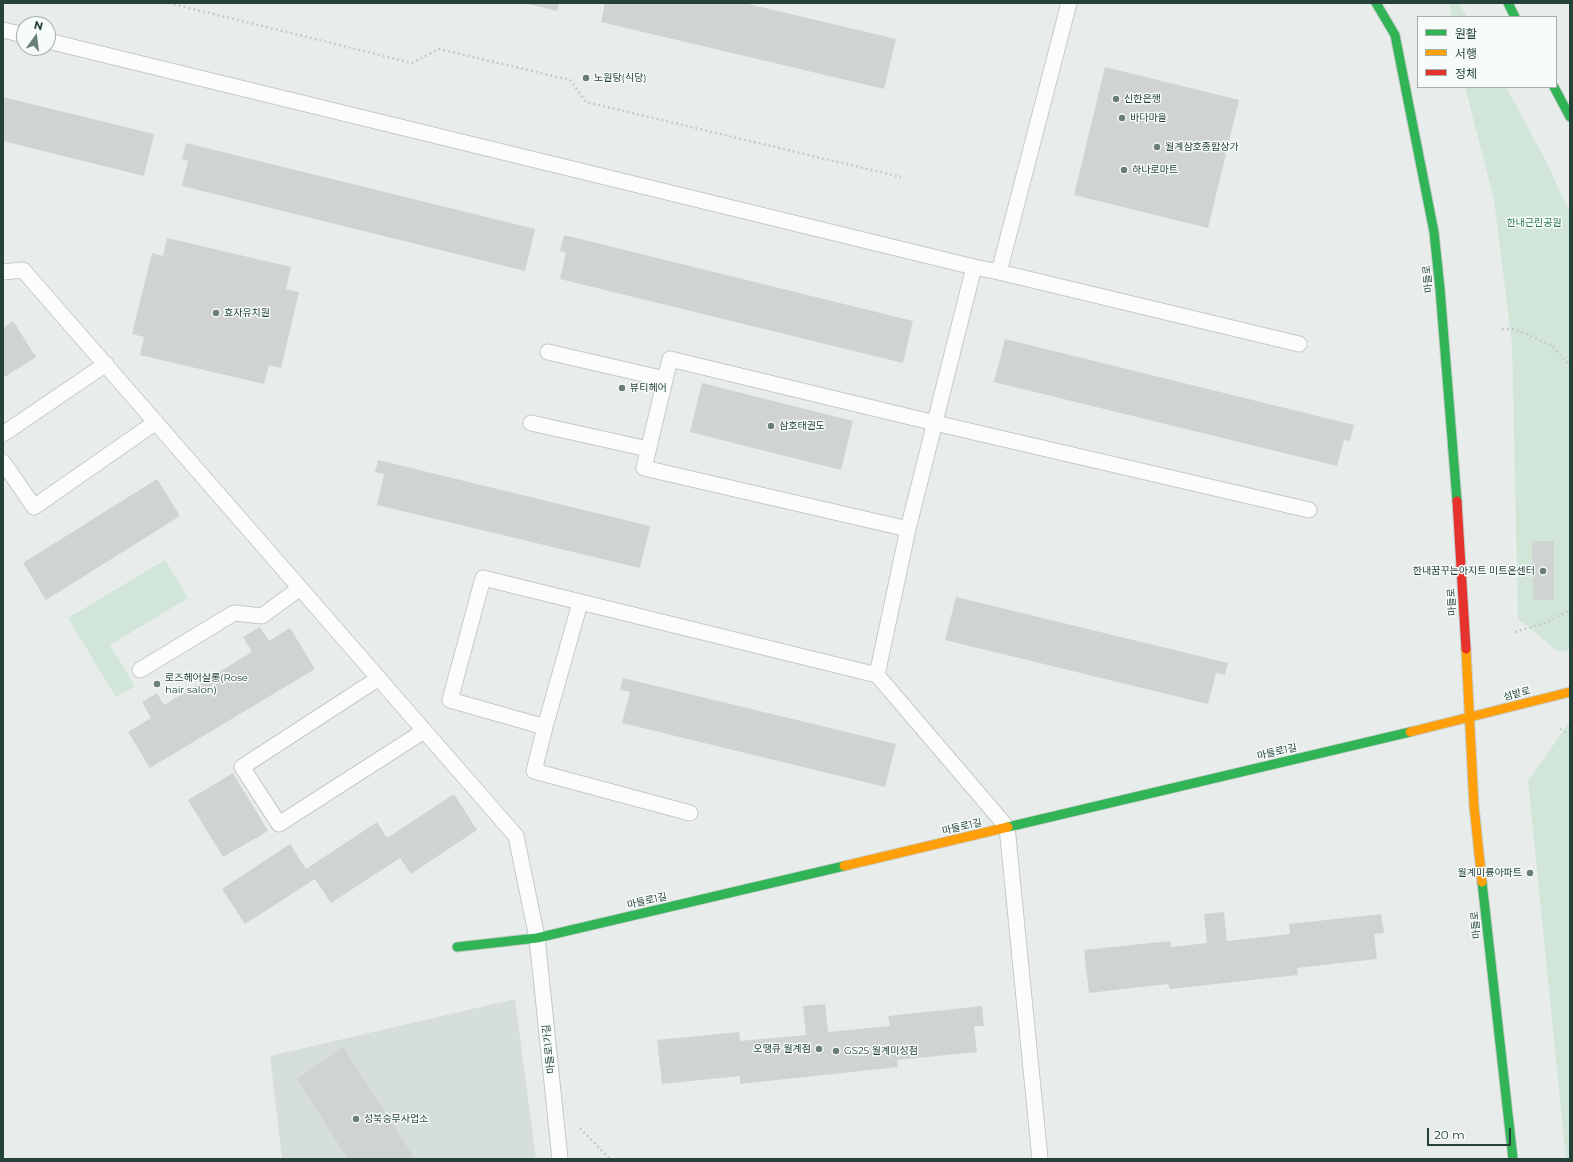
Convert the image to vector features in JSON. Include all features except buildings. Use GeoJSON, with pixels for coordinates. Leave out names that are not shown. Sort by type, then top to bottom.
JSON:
{"type":"FeatureCollection","features":[{"type":"Feature","properties":{"kind":"main road","name":"마들로"},"geometry":{"type":"LineString","coordinates":[[1376,3],[1395,35],[1434,232],[1440,289],[1460,542],[1474,806],[1513,1159]]}},
{"type":"Feature","properties":{"kind":"main road"},"geometry":{"type":"LineString","coordinates":[[1508,3],[1514,16]]}},
{"type":"Feature","properties":{"kind":"main road"},"geometry":{"type":"LineString","coordinates":[[1555,88],[1570,117]]}},
{"type":"Feature","properties":{"kind":"main road","name":"섬밭로"},"geometry":{"type":"LineString","coordinates":[[1470,718],[1570,692]]}},
{"type":"Feature","properties":{"kind":"main road","name":"마들로1길"},"geometry":{"type":"LineString","coordinates":[[457,947],[537,938],[1470,718]]}},
{"type":"Feature","properties":{"kind":"lane"},"geometry":{"type":"LineString","coordinates":[[999,272],[1065,4]]}},
{"type":"Feature","properties":{"kind":"lane"},"geometry":{"type":"LineString","coordinates":[[3,30],[16,33]]}},
{"type":"Feature","properties":{"kind":"lane"},"geometry":{"type":"LineString","coordinates":[[56,43],[974,267],[1299,344]]}},
{"type":"Feature","properties":{"kind":"lane"},"geometry":{"type":"LineString","coordinates":[[877,675],[908,529],[974,267]]}},
{"type":"Feature","properties":{"kind":"lane","name":"마들로1가길"},"geometry":{"type":"LineString","coordinates":[[3,272],[24,270],[516,836],[537,938],[560,1159]]}},
{"type":"Feature","properties":{"kind":"lane"},"geometry":{"type":"LineString","coordinates":[[548,352],[665,379]]}},
{"type":"Feature","properties":{"kind":"lane"},"geometry":{"type":"LineString","coordinates":[[908,529],[644,468],[670,360],[1309,510]]}},
{"type":"Feature","properties":{"kind":"lane"},"geometry":{"type":"LineString","coordinates":[[3,434],[106,364]]}},
{"type":"Feature","properties":{"kind":"lane"},"geometry":{"type":"LineString","coordinates":[[3,462],[34,507],[156,422]]}},
{"type":"Feature","properties":{"kind":"lane"},"geometry":{"type":"LineString","coordinates":[[531,423],[648,449]]}},
{"type":"Feature","properties":{"kind":"lane"},"geometry":{"type":"LineString","coordinates":[[545,727],[450,700],[483,578],[877,675],[1007,828],[1040,1159]]}},
{"type":"Feature","properties":{"kind":"lane"},"geometry":{"type":"LineString","coordinates":[[140,670],[234,613],[262,616],[300,588]]}},
{"type":"Feature","properties":{"kind":"lane"},"geometry":{"type":"LineString","coordinates":[[580,602],[534,771],[690,813]]}},
{"type":"Feature","properties":{"kind":"lane"},"geometry":{"type":"LineString","coordinates":[[379,678],[242,767],[279,824],[424,731]]}},
{"type":"Feature","properties":{"kind":"path"},"geometry":{"type":"LineString","coordinates":[[169,3],[412,62],[438,49],[570,80],[586,102],[901,177]]}},
{"type":"Feature","properties":{"kind":"path"},"geometry":{"type":"LineString","coordinates":[[1502,329],[1515,329],[1551,345],[1570,365]]}},
{"type":"Feature","properties":{"kind":"path"},"geometry":{"type":"LineString","coordinates":[[1515,632],[1545,623],[1570,610]]}},
{"type":"Feature","properties":{"kind":"path"},"geometry":{"type":"LineString","coordinates":[[1560,729],[1570,734]]}},
{"type":"Feature","properties":{"kind":"path"},"geometry":{"type":"LineString","coordinates":[[579,1127],[610,1159]]}},
{"type":"Feature","properties":{"kind":"shaded area"},"geometry":{"type":"Polygon","coordinates":[[[515,999],[536,1159],[282,1159],[270,1056],[515,999]]]}},
{"type":"Feature","properties":{"kind":"green space"},"geometry":{"type":"Polygon","coordinates":[[[1459,3],[1466,16],[1452,16],[1449,4],[1459,3]]]}},
{"type":"Feature","properties":{"kind":"green space","name":"한내근린공원"},"geometry":{"type":"Polygon","coordinates":[[[1465,88],[1507,88],[1544,157],[1570,213],[1570,650],[1559,652],[1518,619],[1512,345],[1494,199],[1465,88]]]}},
{"type":"Feature","properties":{"kind":"green space"},"geometry":{"type":"Polygon","coordinates":[[[165,560],[188,598],[110,645],[135,686],[116,697],[68,618],[165,560]]]}},
{"type":"Feature","properties":{"kind":"green space"},"geometry":{"type":"Polygon","coordinates":[[[1570,721],[1570,1159],[1566,1159],[1528,781],[1570,721]]]}},
{"type":"Feature","properties":{"kind":"traffic: fast"},"geometry":{"type":"LineString","coordinates":[[1376,3],[1395,35],[1434,232],[1457,501]]}},
{"type":"Feature","properties":{"kind":"traffic: fast"},"geometry":{"type":"LineString","coordinates":[[1508,3],[1514,16]]}},
{"type":"Feature","properties":{"kind":"traffic: fast"},"geometry":{"type":"LineString","coordinates":[[1555,88],[1570,117]]}},
{"type":"Feature","properties":{"kind":"traffic: fast"},"geometry":{"type":"LineString","coordinates":[[1008,827],[1410,732]]}},
{"type":"Feature","properties":{"kind":"traffic: fast"},"geometry":{"type":"LineString","coordinates":[[457,947],[537,938],[844,866]]}},
{"type":"Feature","properties":{"kind":"traffic: fast"},"geometry":{"type":"LineString","coordinates":[[1482,882],[1513,1159]]}},
{"type":"Feature","properties":{"kind":"traffic: slow"},"geometry":{"type":"LineString","coordinates":[[1466,649],[1474,806],[1482,882]]}},
{"type":"Feature","properties":{"kind":"traffic: slow"},"geometry":{"type":"LineString","coordinates":[[1410,732],[1570,692]]}},
{"type":"Feature","properties":{"kind":"traffic: slow"},"geometry":{"type":"LineString","coordinates":[[844,866],[1008,827]]}},
{"type":"Feature","properties":{"kind":"traffic: jam"},"geometry":{"type":"LineString","coordinates":[[1457,501],[1466,649]]}},
{"type":"Feature","properties":{"kind":"place","name":"노원탕(식당)"},"geometry":{"type":"Point","coordinates":[586,78]}},
{"type":"Feature","properties":{"kind":"place","name":"신한은행"},"geometry":{"type":"Point","coordinates":[1116,99]}},
{"type":"Feature","properties":{"kind":"place","name":"바다마을"},"geometry":{"type":"Point","coordinates":[1122,118]}},
{"type":"Feature","properties":{"kind":"place","name":"월계삼호종합상가"},"geometry":{"type":"Point","coordinates":[1157,147]}},
{"type":"Feature","properties":{"kind":"place","name":"하나로마트"},"geometry":{"type":"Point","coordinates":[1124,170]}},
{"type":"Feature","properties":{"kind":"place","name":"효자유치원"},"geometry":{"type":"Point","coordinates":[216,313]}},
{"type":"Feature","properties":{"kind":"place","name":"뷰티헤어"},"geometry":{"type":"Point","coordinates":[622,388]}},
{"type":"Feature","properties":{"kind":"place","name":"삼호태권도"},"geometry":{"type":"Point","coordinates":[771,426]}},
{"type":"Feature","properties":{"kind":"place","name":"한내꿈꾸는아지트 미트온센터"},"geometry":{"type":"Point","coordinates":[1543,571]}},
{"type":"Feature","properties":{"kind":"place","name":"로즈헤어살롱(Rose hair salon)"},"geometry":{"type":"Point","coordinates":[157,684]}},
{"type":"Feature","properties":{"kind":"place","name":"월계미륭아파트"},"geometry":{"type":"Point","coordinates":[1530,873]}},
{"type":"Feature","properties":{"kind":"place","name":"오땡큐 월계점"},"geometry":{"type":"Point","coordinates":[819,1049]}},
{"type":"Feature","properties":{"kind":"place","name":"GS25 월계미성점"},"geometry":{"type":"Point","coordinates":[836,1051]}},
{"type":"Feature","properties":{"kind":"place","name":"성북승무사업소"},"geometry":{"type":"Point","coordinates":[356,1119]}}]}
